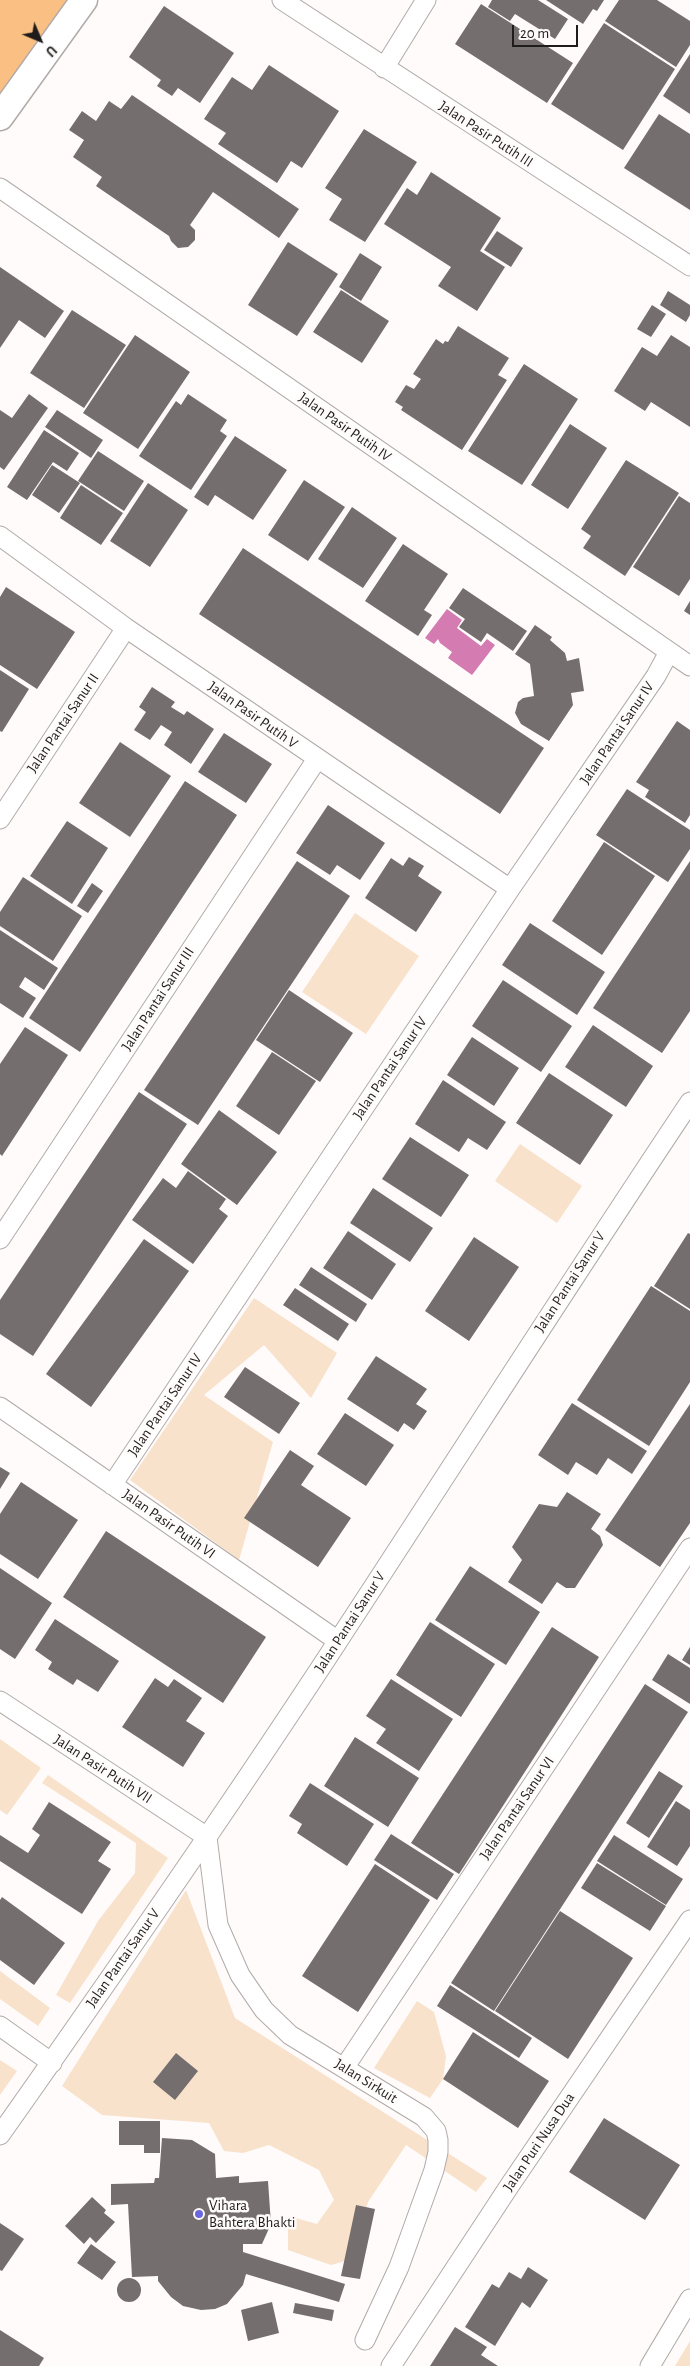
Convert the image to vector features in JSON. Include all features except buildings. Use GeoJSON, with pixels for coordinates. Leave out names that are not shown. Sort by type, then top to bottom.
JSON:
{"type":"FeatureCollection","features":[{"type":"Feature","properties":{"kind":"street"},"geometry":{"type":"LineString","coordinates":[[0,117],[84,0]]}},
{"type":"Feature","properties":{"kind":"street","name":"Jalan Pasir Putih III"},"geometry":{"type":"LineString","coordinates":[[282,0],[690,266]]}},
{"type":"Feature","properties":{"kind":"street"},"geometry":{"type":"LineString","coordinates":[[384,68],[426,0]]}},
{"type":"Feature","properties":{"kind":"street","name":"Jalan Pasir Putih IV"},"geometry":{"type":"LineString","coordinates":[[0,188],[690,666]]}},
{"type":"Feature","properties":{"kind":"street","name":"Jalan Pasir Putih V"},"geometry":{"type":"LineString","coordinates":[[0,536],[126,628],[510,889]]}},
{"type":"Feature","properties":{"kind":"street","name":"Jalan Pantai Sanur II"},"geometry":{"type":"LineString","coordinates":[[0,819],[126,628]]}},
{"type":"Feature","properties":{"kind":"street","name":"Jalan Pantai Sanur IV"},"geometry":{"type":"LineString","coordinates":[[112,1485],[510,889],[656,676],[668,652]]}},
{"type":"Feature","properties":{"kind":"street","name":"Jalan Pantai Sanur III"},"geometry":{"type":"LineString","coordinates":[[0,1239],[317,759]]}},
{"type":"Feature","properties":{"kind":"street","name":"Jalan Pantai Sanur V"},"geometry":{"type":"LineString","coordinates":[[0,2136],[207,1837],[338,1642],[588,1254],[690,1102]]}},
{"type":"Feature","properties":{"kind":"street","name":"Jalan Pasir Putih VI"},"geometry":{"type":"LineString","coordinates":[[0,1407],[338,1642]]}},
{"type":"Feature","properties":{"kind":"street","name":"Jalan Pantai Sanur VI"},"geometry":{"type":"LineString","coordinates":[[344,2068],[690,1548]]}},
{"type":"Feature","properties":{"kind":"street","name":"Jalan Pasir Putih VII"},"geometry":{"type":"LineString","coordinates":[[0,1701],[207,1837]]}},
{"type":"Feature","properties":{"kind":"street","name":"Jalan Sirkuit"},"geometry":{"type":"LineString","coordinates":[[207,1837],[218,1925],[240,1975],[264,2010],[290,2035],[424,2117],[436,2132],[438,2152],[434,2170],[399,2267],[365,2340]]}},
{"type":"Feature","properties":{"kind":"street","name":"Jalan Puri Nusa Dua"},"geometry":{"type":"LineString","coordinates":[[391,2366],[510,2185],[690,1920]]}},
{"type":"Feature","properties":{"kind":"street"},"geometry":{"type":"LineString","coordinates":[[0,2026],[52,2063]]}},
{"type":"Feature","properties":{"kind":"street"},"geometry":{"type":"LineString","coordinates":[[650,2366],[690,2299]]}},
{"type":"Feature","properties":{"kind":"shaded area"},"geometry":{"type":"Polygon","coordinates":[[[0,0],[84,0],[0,117],[0,0]]]}},
{"type":"Feature","properties":{"kind":"shaded area"},"geometry":{"type":"Polygon","coordinates":[[[447,609],[462,620],[457,628],[481,646],[487,639],[495,645],[472,675],[448,658],[452,652],[440,643],[438,639],[434,644],[425,638],[447,609]]]}},
{"type":"Feature","properties":{"kind":"shaded area"},"geometry":{"type":"Polygon","coordinates":[[[355,913],[419,956],[366,1034],[302,992],[355,913]]]}},
{"type":"Feature","properties":{"kind":"shaded area"},"geometry":{"type":"Polygon","coordinates":[[[520,1144],[582,1186],[557,1223],[495,1181],[520,1144]]]}},
{"type":"Feature","properties":{"kind":"shaded area"},"geometry":{"type":"Polygon","coordinates":[[[254,1298],[337,1353],[311,1398],[264,1345],[204,1395],[273,1442],[239,1560],[130,1480],[254,1298]]]}},
{"type":"Feature","properties":{"kind":"shaded area"},"geometry":{"type":"Polygon","coordinates":[[[0,1739],[41,1768],[7,1815],[0,1810],[0,1739]]]}},
{"type":"Feature","properties":{"kind":"shaded area"},"geometry":{"type":"Polygon","coordinates":[[[48,1775],[168,1858],[70,2003],[56,1995],[98,1921],[135,1873],[136,1843],[42,1783],[48,1775]]]}},
{"type":"Feature","properties":{"kind":"shaded area"},"geometry":{"type":"Polygon","coordinates":[[[186,1890],[235,2018],[487,2178],[476,2192],[406,2145],[368,2202],[352,2259],[331,2265],[288,2250],[288,2216],[317,2224],[334,2200],[319,2170],[269,2145],[243,2153],[224,2151],[209,2123],[102,2115],[62,2086],[186,1890]]]}},
{"type":"Feature","properties":{"kind":"shaded area"},"geometry":{"type":"Polygon","coordinates":[[[0,1971],[50,2008],[38,2026],[0,1999],[0,1971]]]}},
{"type":"Feature","properties":{"kind":"shaded area"},"geometry":{"type":"Polygon","coordinates":[[[417,2001],[434,2012],[446,2056],[443,2079],[430,2098],[374,2068],[417,2001]]]}},
{"type":"Feature","properties":{"kind":"shaded area"},"geometry":{"type":"Polygon","coordinates":[[[0,2060],[17,2071],[0,2095],[0,2060]]]}},
{"type":"Feature","properties":{"kind":"shaded area"},"geometry":{"type":"Polygon","coordinates":[[[690,2341],[690,2366],[675,2366],[690,2341]]]}},
{"type":"Feature","properties":{"kind":"place","name":"Vihara Bahtera Bhakti"},"geometry":{"type":"Point","coordinates":[199,2214]}}]}
